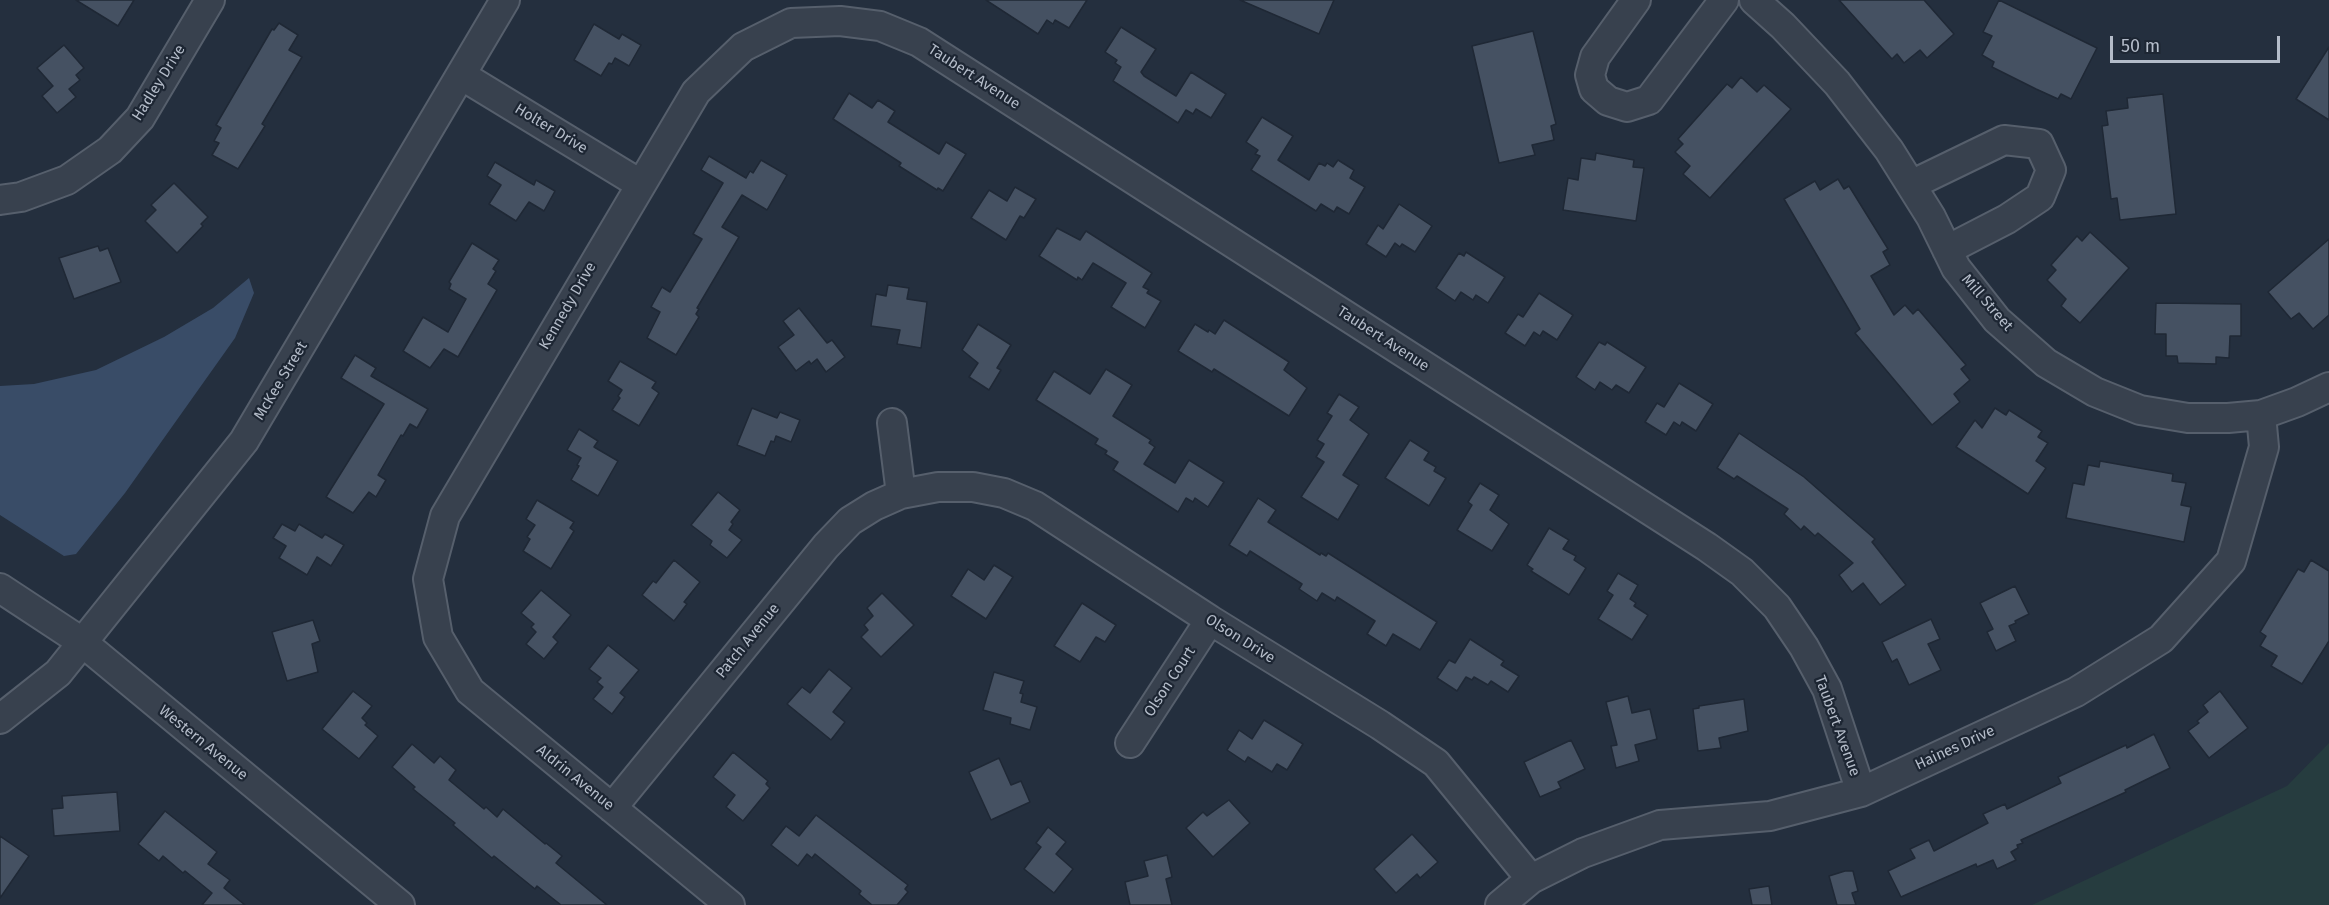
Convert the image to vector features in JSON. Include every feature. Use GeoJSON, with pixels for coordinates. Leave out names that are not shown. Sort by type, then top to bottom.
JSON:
{"type":"FeatureCollection","features":[{"type":"Feature","properties":{"kind":"street","name":"Hadley Drive"},"geometry":{"type":"LineString","coordinates":[[0,200],[21,197],[67,180],[110,150],[140,118],[210,0]]}},
{"type":"Feature","properties":{"kind":"street","name":"McKee Street"},"geometry":{"type":"LineString","coordinates":[[0,719],[58,672],[244,441],[505,0]]}},
{"type":"Feature","properties":{"kind":"street"},"geometry":{"type":"LineString","coordinates":[[1636,0],[1595,57],[1590,75],[1594,89],[1608,101],[1627,107],[1649,100],[1724,0]]}},
{"type":"Feature","properties":{"kind":"street","name":"Mill Street"},"geometry":{"type":"LineString","coordinates":[[1754,0],[1783,26],[1837,83],[1889,150],[1931,217],[1956,268],[1997,320],[2046,363],[2095,392],[2140,410],[2188,418],[2261,415],[2329,387]]}},
{"type":"Feature","properties":{"kind":"street","name":"Taubert Avenue"},"geometry":{"type":"LineString","coordinates":[[791,23],[840,21],[880,26],[919,42],[1734,566],[1777,607],[1804,647],[1827,688],[1861,792]]}},
{"type":"Feature","properties":{"kind":"street","name":"Kennedy Drive"},"geometry":{"type":"LineString","coordinates":[[438,637],[428,579],[445,516],[696,92],[743,47],[791,23]]}},
{"type":"Feature","properties":{"kind":"street","name":"Holter Drive"},"geometry":{"type":"LineString","coordinates":[[461,75],[640,184]]}},
{"type":"Feature","properties":{"kind":"street"},"geometry":{"type":"LineString","coordinates":[[1911,185],[2004,140],[2039,144],[2051,170],[2040,197],[2007,219],[1947,250]]}},
{"type":"Feature","properties":{"kind":"street","name":"Haines Drive"},"geometry":{"type":"LineString","coordinates":[[1500,905],[1531,879],[1583,853],[1660,825],[1770,816],[1861,792],[2076,692],[2162,639],[2231,561],[2264,447],[2261,415]]}},
{"type":"Feature","properties":{"kind":"street"},"geometry":{"type":"LineString","coordinates":[[892,423],[901,494]]}},
{"type":"Feature","properties":{"kind":"street","name":"Olson Drive"},"geometry":{"type":"LineString","coordinates":[[901,494],[938,487],[973,487],[1004,492],[1035,506],[1210,621],[1380,725],[1436,763],[1531,879]]}},
{"type":"Feature","properties":{"kind":"street","name":"Patch Avenue"},"geometry":{"type":"LineString","coordinates":[[612,808],[826,546],[850,521],[874,506],[901,494]]}},
{"type":"Feature","properties":{"kind":"street","name":"Western Avenue"},"geometry":{"type":"LineString","coordinates":[[0,588],[82,642],[400,905]]}},
{"type":"Feature","properties":{"kind":"street","name":"Olson Court"},"geometry":{"type":"LineString","coordinates":[[1130,743],[1210,621]]}},
{"type":"Feature","properties":{"kind":"street","name":"Aldrin Avenue"},"geometry":{"type":"LineString","coordinates":[[438,637],[470,691],[730,905]]}},
{"type":"Feature","properties":{"kind":"green space"},"geometry":{"type":"Polygon","coordinates":[[[2329,743],[2329,905],[2032,905],[2287,786],[2329,743]]]}},
{"type":"Feature","properties":{"kind":"water"},"geometry":{"type":"Polygon","coordinates":[[[249,278],[254,293],[235,338],[125,493],[76,554],[64,556],[0,515],[0,386],[34,384],[96,370],[164,337],[213,308],[249,278]]]}},
{"type":"Feature","properties":{"kind":"building"},"geometry":{"type":"Polygon","coordinates":[[[76,0],[134,0],[118,26],[76,0]]]}},
{"type":"Feature","properties":{"kind":"building"},"geometry":{"type":"Polygon","coordinates":[[[986,0],[1087,0],[1069,28],[1055,20],[1053,24],[1047,20],[1038,34],[986,0]]]}},
{"type":"Feature","properties":{"kind":"building"},"geometry":{"type":"Polygon","coordinates":[[[1240,0],[1334,0],[1319,34],[1240,0]]]}},
{"type":"Feature","properties":{"kind":"building"},"geometry":{"type":"Polygon","coordinates":[[[1839,0],[1924,0],[1954,34],[1927,58],[1920,50],[1904,63],[1897,54],[1892,59],[1839,0]]]}},
{"type":"Feature","properties":{"kind":"building"},"geometry":{"type":"Polygon","coordinates":[[[1999,0],[2097,48],[2071,99],[2061,94],[2058,99],[2036,89],[1992,67],[1994,62],[1982,55],[1992,36],[1983,32],[1999,0]]]}},
{"type":"Feature","properties":{"kind":"building"},"geometry":{"type":"Polygon","coordinates":[[[279,23],[298,35],[289,50],[302,57],[262,124],[265,126],[238,169],[212,155],[219,143],[214,141],[221,128],[216,125],[272,29],[274,30],[279,23]]]}},
{"type":"Feature","properties":{"kind":"building"},"geometry":{"type":"Polygon","coordinates":[[[594,24],[619,39],[622,34],[641,45],[629,66],[615,58],[601,76],[574,60],[594,24]]]}},
{"type":"Feature","properties":{"kind":"building"},"geometry":{"type":"Polygon","coordinates":[[[1121,27],[1156,49],[1141,72],[1144,76],[1176,96],[1191,72],[1226,94],[1211,118],[1196,109],[1193,114],[1186,110],[1178,123],[1113,81],[1121,67],[1115,63],[1117,60],[1105,52],[1121,27]]]}},
{"type":"Feature","properties":{"kind":"building"},"geometry":{"type":"Polygon","coordinates":[[[1533,31],[1556,124],[1551,126],[1554,140],[1532,145],[1535,155],[1499,163],[1472,46],[1533,31]]]}},
{"type":"Feature","properties":{"kind":"building"},"geometry":{"type":"Polygon","coordinates":[[[64,45],[84,68],[76,75],[80,80],[69,89],[76,97],[57,113],[42,96],[53,86],[37,68],[64,45]]]}},
{"type":"Feature","properties":{"kind":"building"},"geometry":{"type":"Polygon","coordinates":[[[2329,47],[2329,120],[2296,99],[2329,47]]]}},
{"type":"Feature","properties":{"kind":"building"},"geometry":{"type":"Polygon","coordinates":[[[1741,77],[1757,92],[1764,85],[1791,109],[1710,198],[1683,174],[1690,166],[1675,152],[1683,144],[1678,139],[1727,84],[1732,88],[1741,77]]]}},
{"type":"Feature","properties":{"kind":"building"},"geometry":{"type":"Polygon","coordinates":[[[849,93],[872,108],[878,100],[895,111],[888,122],[939,154],[946,142],[966,154],[943,191],[938,188],[937,190],[899,166],[901,163],[833,119],[849,93]]]}},
{"type":"Feature","properties":{"kind":"building"},"geometry":{"type":"Polygon","coordinates":[[[2163,94],[2176,214],[2120,220],[2117,198],[2111,199],[2102,126],[2108,125],[2106,111],[2128,108],[2127,98],[2163,94]]]}},
{"type":"Feature","properties":{"kind":"building"},"geometry":{"type":"Polygon","coordinates":[[[1262,117],[1293,136],[1278,160],[1309,180],[1319,163],[1325,166],[1327,163],[1333,167],[1338,160],[1354,170],[1350,178],[1365,187],[1349,214],[1337,207],[1334,212],[1321,204],[1316,211],[1251,170],[1260,156],[1255,154],[1258,150],[1246,142],[1262,117]]]}},
{"type":"Feature","properties":{"kind":"building"},"geometry":{"type":"Polygon","coordinates":[[[1596,153],[1634,160],[1633,167],[1644,168],[1636,221],[1563,210],[1568,178],[1578,180],[1581,158],[1595,160],[1596,153]]]}},
{"type":"Feature","properties":{"kind":"building"},"geometry":{"type":"Polygon","coordinates":[[[709,156],[746,178],[750,171],[753,173],[761,160],[787,175],[767,210],[742,195],[722,227],[739,237],[697,308],[699,309],[696,314],[699,317],[676,355],[647,338],[660,312],[651,307],[662,287],[670,292],[702,239],[693,234],[723,183],[701,170],[709,156]]]}},
{"type":"Feature","properties":{"kind":"building"},"geometry":{"type":"Polygon","coordinates":[[[495,162],[534,185],[536,180],[555,191],[544,211],[529,202],[516,221],[489,204],[501,185],[487,176],[495,162]]]}},
{"type":"Feature","properties":{"kind":"building"},"geometry":{"type":"Polygon","coordinates":[[[1838,179],[1844,189],[1849,186],[1888,249],[1883,252],[1890,265],[1871,276],[1894,315],[1905,305],[1913,314],[1918,309],[1966,365],[1961,369],[1970,380],[1954,394],[1960,402],[1932,425],[1855,333],[1860,329],[1784,199],[1815,181],[1820,190],[1838,179]]]}},
{"type":"Feature","properties":{"kind":"building"},"geometry":{"type":"Polygon","coordinates":[[[174,183],[208,217],[201,224],[203,226],[177,253],[145,221],[156,210],[151,205],[174,183]]]}},
{"type":"Feature","properties":{"kind":"building"},"geometry":{"type":"Polygon","coordinates":[[[1015,187],[1036,199],[1024,218],[1020,216],[1006,240],[971,218],[989,190],[1007,201],[1015,187]]]}},
{"type":"Feature","properties":{"kind":"building"},"geometry":{"type":"Polygon","coordinates":[[[1399,204],[1432,226],[1415,252],[1402,244],[1400,247],[1395,243],[1386,257],[1366,244],[1378,225],[1383,229],[1399,204]]]}},
{"type":"Feature","properties":{"kind":"building"},"geometry":{"type":"Polygon","coordinates":[[[1057,228],[1080,240],[1086,231],[1152,273],[1143,287],[1149,290],[1147,293],[1161,301],[1145,328],[1111,307],[1126,283],[1093,263],[1082,280],[1078,277],[1077,280],[1039,256],[1057,228]]]}},
{"type":"Feature","properties":{"kind":"building"},"geometry":{"type":"Polygon","coordinates":[[[2090,232],[2129,268],[2080,323],[2061,306],[2066,299],[2047,280],[2056,270],[2051,265],[2077,236],[2082,241],[2090,232]]]}},
{"type":"Feature","properties":{"kind":"building"},"geometry":{"type":"Polygon","coordinates":[[[2329,239],[2329,315],[2313,329],[2299,313],[2291,319],[2268,292],[2329,239]]]}},
{"type":"Feature","properties":{"kind":"building"},"geometry":{"type":"Polygon","coordinates":[[[472,243],[499,260],[493,269],[496,271],[488,284],[497,290],[458,357],[444,349],[430,368],[403,351],[423,317],[448,332],[466,299],[449,289],[451,284],[449,282],[472,243]]]}},
{"type":"Feature","properties":{"kind":"building"},"geometry":{"type":"Polygon","coordinates":[[[98,246],[100,251],[108,248],[121,282],[74,299],[59,258],[98,246]]]}},
{"type":"Feature","properties":{"kind":"building"},"geometry":{"type":"Polygon","coordinates":[[[1466,252],[1505,277],[1488,303],[1476,295],[1473,300],[1461,292],[1455,301],[1436,288],[1459,253],[1464,256],[1466,252]]]}},
{"type":"Feature","properties":{"kind":"building"},"geometry":{"type":"Polygon","coordinates":[[[888,285],[909,288],[907,299],[927,302],[921,348],[897,344],[900,330],[871,326],[876,294],[886,296],[888,285]]]}},
{"type":"Feature","properties":{"kind":"building"},"geometry":{"type":"Polygon","coordinates":[[[1539,293],[1573,315],[1557,340],[1543,331],[1540,336],[1534,332],[1525,346],[1505,333],[1518,314],[1523,317],[1539,293]]]}},
{"type":"Feature","properties":{"kind":"building"},"geometry":{"type":"Polygon","coordinates":[[[2156,303],[2241,304],[2241,336],[2230,336],[2229,358],[2216,357],[2216,364],[2178,363],[2177,356],[2166,356],[2166,334],[2155,334],[2156,303]]]}},
{"type":"Feature","properties":{"kind":"building"},"geometry":{"type":"Polygon","coordinates":[[[799,308],[827,343],[832,340],[845,357],[826,372],[817,359],[811,364],[809,361],[796,371],[778,347],[794,335],[783,321],[799,308]]]}},
{"type":"Feature","properties":{"kind":"building"},"geometry":{"type":"Polygon","coordinates":[[[1224,320],[1289,362],[1284,370],[1307,388],[1289,416],[1214,369],[1212,372],[1178,351],[1195,324],[1215,334],[1224,320]]]}},
{"type":"Feature","properties":{"kind":"building"},"geometry":{"type":"Polygon","coordinates":[[[978,324],[1011,345],[997,368],[1001,370],[989,390],[969,377],[978,363],[962,350],[978,324]]]}},
{"type":"Feature","properties":{"kind":"building"},"geometry":{"type":"Polygon","coordinates":[[[1599,342],[1605,345],[1607,342],[1646,367],[1629,393],[1616,385],[1612,390],[1600,382],[1595,390],[1576,377],[1599,342]]]}},
{"type":"Feature","properties":{"kind":"building"},"geometry":{"type":"Polygon","coordinates":[[[355,355],[376,368],[371,376],[428,409],[417,428],[410,424],[403,436],[401,435],[378,475],[386,480],[376,497],[369,492],[353,513],[326,497],[384,404],[341,378],[355,355]]]}},
{"type":"Feature","properties":{"kind":"building"},"geometry":{"type":"Polygon","coordinates":[[[620,361],[656,382],[652,388],[659,393],[639,426],[612,410],[622,390],[608,381],[620,361]]]}},
{"type":"Feature","properties":{"kind":"building"},"geometry":{"type":"Polygon","coordinates":[[[1106,369],[1132,385],[1113,416],[1151,440],[1149,443],[1155,447],[1144,464],[1175,483],[1189,460],[1224,482],[1208,507],[1195,498],[1193,502],[1186,498],[1178,512],[1113,470],[1118,462],[1105,454],[1107,451],[1095,444],[1098,439],[1036,400],[1054,371],[1090,394],[1106,369]]]}},
{"type":"Feature","properties":{"kind":"building"},"geometry":{"type":"Polygon","coordinates":[[[1679,383],[1713,404],[1696,431],[1682,422],[1680,426],[1674,422],[1666,435],[1645,422],[1657,403],[1664,407],[1679,383]]]}},
{"type":"Feature","properties":{"kind":"building"},"geometry":{"type":"Polygon","coordinates":[[[1339,394],[1359,407],[1350,420],[1369,434],[1343,475],[1359,485],[1338,520],[1301,497],[1324,462],[1316,457],[1324,444],[1317,440],[1332,416],[1327,413],[1339,394]]]}},
{"type":"Feature","properties":{"kind":"building"},"geometry":{"type":"Polygon","coordinates":[[[752,408],[777,418],[780,412],[800,420],[791,442],[776,436],[774,442],[771,441],[765,456],[737,445],[752,408]]]}},
{"type":"Feature","properties":{"kind":"building"},"geometry":{"type":"Polygon","coordinates":[[[1995,408],[2006,415],[2009,410],[2042,431],[2038,437],[2048,443],[2036,461],[2046,468],[2028,494],[1956,447],[1975,420],[1982,428],[1995,408]]]}},
{"type":"Feature","properties":{"kind":"building"},"geometry":{"type":"Polygon","coordinates":[[[579,429],[598,441],[594,447],[618,461],[598,496],[571,480],[581,458],[567,450],[579,429]]]}},
{"type":"Feature","properties":{"kind":"building"},"geometry":{"type":"Polygon","coordinates":[[[1739,433],[1804,477],[1875,539],[1872,542],[1906,585],[1880,605],[1863,583],[1852,592],[1839,575],[1853,563],[1818,533],[1815,536],[1804,526],[1801,530],[1784,514],[1788,509],[1737,476],[1734,479],[1717,468],[1739,433]]]}},
{"type":"Feature","properties":{"kind":"building"},"geometry":{"type":"Polygon","coordinates":[[[1410,440],[1429,452],[1424,460],[1436,467],[1434,471],[1446,478],[1429,506],[1385,478],[1410,440]]]}},
{"type":"Feature","properties":{"kind":"building"},"geometry":{"type":"Polygon","coordinates":[[[2100,461],[2173,474],[2172,481],[2186,483],[2181,505],[2191,507],[2184,542],[2066,518],[2073,483],[2084,485],[2088,465],[2099,467],[2100,461]]]}},
{"type":"Feature","properties":{"kind":"building"},"geometry":{"type":"Polygon","coordinates":[[[1480,483],[1499,495],[1490,510],[1509,524],[1492,551],[1457,530],[1472,505],[1468,502],[1480,483]]]}},
{"type":"Feature","properties":{"kind":"building"},"geometry":{"type":"Polygon","coordinates":[[[718,492],[740,510],[731,522],[733,524],[729,530],[742,540],[727,558],[710,545],[712,541],[691,525],[718,492]]]}},
{"type":"Feature","properties":{"kind":"building"},"geometry":{"type":"Polygon","coordinates":[[[1258,498],[1276,510],[1268,522],[1320,555],[1321,553],[1326,556],[1328,553],[1437,622],[1420,650],[1393,634],[1386,646],[1367,634],[1375,621],[1337,597],[1335,601],[1322,593],[1317,601],[1299,589],[1302,584],[1250,551],[1247,556],[1229,545],[1258,498]]]}},
{"type":"Feature","properties":{"kind":"building"},"geometry":{"type":"Polygon","coordinates":[[[537,500],[574,522],[570,528],[574,531],[551,569],[523,551],[530,539],[527,537],[535,525],[526,519],[537,500]]]}},
{"type":"Feature","properties":{"kind":"building"},"geometry":{"type":"Polygon","coordinates":[[[282,524],[295,531],[299,524],[322,538],[325,534],[344,545],[331,566],[317,557],[307,575],[279,558],[286,546],[273,538],[282,524]]]}},
{"type":"Feature","properties":{"kind":"building"},"geometry":{"type":"Polygon","coordinates":[[[1549,528],[1569,540],[1563,549],[1576,556],[1574,560],[1586,568],[1569,595],[1531,571],[1533,569],[1527,565],[1549,528]]]}},
{"type":"Feature","properties":{"kind":"building"},"geometry":{"type":"Polygon","coordinates":[[[674,560],[700,582],[684,602],[687,604],[674,621],[642,595],[653,581],[656,583],[674,560]]]}},
{"type":"Feature","properties":{"kind":"building"},"geometry":{"type":"Polygon","coordinates":[[[2311,560],[2329,571],[2329,641],[2302,684],[2271,666],[2277,656],[2260,646],[2266,636],[2260,632],[2298,569],[2304,572],[2311,560]]]}},
{"type":"Feature","properties":{"kind":"building"},"geometry":{"type":"Polygon","coordinates":[[[994,565],[1013,577],[986,619],[951,596],[968,569],[984,580],[994,565]]]}},
{"type":"Feature","properties":{"kind":"building"},"geometry":{"type":"Polygon","coordinates":[[[1618,573],[1638,585],[1630,599],[1636,603],[1634,606],[1648,615],[1632,640],[1598,619],[1613,595],[1607,591],[1618,573]]]}},
{"type":"Feature","properties":{"kind":"building"},"geometry":{"type":"Polygon","coordinates":[[[2015,586],[2029,614],[2009,626],[2016,641],[1996,651],[1987,632],[1993,629],[1980,603],[2015,586]]]}},
{"type":"Feature","properties":{"kind":"building"},"geometry":{"type":"Polygon","coordinates":[[[541,590],[571,615],[553,637],[558,642],[544,659],[526,644],[536,632],[531,627],[534,624],[521,613],[541,590]]]}},
{"type":"Feature","properties":{"kind":"building"},"geometry":{"type":"Polygon","coordinates":[[[882,593],[914,625],[881,657],[861,637],[868,630],[864,625],[873,616],[867,608],[882,593]]]}},
{"type":"Feature","properties":{"kind":"building"},"geometry":{"type":"Polygon","coordinates":[[[1082,603],[1116,625],[1105,642],[1096,637],[1080,662],[1054,646],[1082,603]]]}},
{"type":"Feature","properties":{"kind":"building"},"geometry":{"type":"Polygon","coordinates":[[[1931,619],[1940,639],[1928,644],[1941,670],[1909,685],[1897,659],[1892,662],[1882,642],[1931,619]]]}},
{"type":"Feature","properties":{"kind":"building"},"geometry":{"type":"Polygon","coordinates":[[[313,620],[320,641],[312,644],[318,672],[287,681],[272,632],[313,620]]]}},
{"type":"Feature","properties":{"kind":"building"},"geometry":{"type":"Polygon","coordinates":[[[1470,639],[1504,661],[1501,665],[1519,676],[1508,692],[1491,681],[1488,685],[1474,677],[1472,680],[1466,677],[1457,691],[1437,678],[1449,660],[1455,663],[1470,639]]]}},
{"type":"Feature","properties":{"kind":"building"},"geometry":{"type":"Polygon","coordinates":[[[608,645],[639,670],[620,693],[625,697],[612,714],[593,699],[603,687],[597,682],[601,678],[589,669],[608,645]]]}},
{"type":"Feature","properties":{"kind":"building"},"geometry":{"type":"Polygon","coordinates":[[[829,669],[852,688],[833,712],[845,722],[831,740],[787,704],[802,687],[810,693],[829,669]]]}},
{"type":"Feature","properties":{"kind":"building"},"geometry":{"type":"Polygon","coordinates":[[[994,672],[1024,681],[1020,693],[1023,694],[1021,702],[1037,707],[1030,730],[1010,724],[1011,718],[983,710],[994,672]]]}},
{"type":"Feature","properties":{"kind":"building"},"geometry":{"type":"Polygon","coordinates":[[[353,691],[372,706],[362,718],[367,723],[365,725],[378,736],[359,759],[322,729],[353,691]]]}},
{"type":"Feature","properties":{"kind":"building"},"geometry":{"type":"Polygon","coordinates":[[[2220,691],[2248,728],[2209,758],[2188,731],[2208,712],[2203,705],[2220,691]]]}},
{"type":"Feature","properties":{"kind":"building"},"geometry":{"type":"Polygon","coordinates":[[[1628,696],[1632,713],[1650,709],[1657,739],[1635,745],[1639,761],[1616,768],[1611,746],[1617,745],[1606,702],[1628,696]]]}},
{"type":"Feature","properties":{"kind":"building"},"geometry":{"type":"Polygon","coordinates":[[[1744,699],[1748,731],[1719,738],[1721,748],[1698,751],[1693,709],[1744,699]]]}},
{"type":"Feature","properties":{"kind":"building"},"geometry":{"type":"Polygon","coordinates":[[[1264,720],[1303,744],[1287,770],[1277,764],[1272,772],[1248,757],[1245,762],[1227,750],[1239,730],[1252,739],[1264,720]]]}},
{"type":"Feature","properties":{"kind":"building"},"geometry":{"type":"Polygon","coordinates":[[[2154,734],[2170,768],[2125,790],[2126,792],[2021,840],[2023,843],[2017,845],[2018,848],[2011,852],[2016,860],[1997,869],[1993,860],[1977,867],[1976,864],[1901,897],[1888,871],[1915,858],[1910,849],[1929,840],[1934,851],[1988,823],[1983,814],[2005,804],[2007,809],[2061,783],[2058,777],[2154,734]]]}},
{"type":"Feature","properties":{"kind":"building"},"geometry":{"type":"Polygon","coordinates":[[[1571,740],[1585,769],[1558,782],[1561,788],[1540,797],[1524,762],[1571,740]]]}},
{"type":"Feature","properties":{"kind":"building"},"geometry":{"type":"Polygon","coordinates":[[[412,744],[434,763],[440,756],[456,770],[449,780],[484,809],[486,807],[497,817],[503,809],[562,856],[556,863],[607,905],[561,905],[537,886],[535,889],[494,856],[492,858],[453,825],[455,823],[413,789],[415,787],[392,767],[412,744]]]}},
{"type":"Feature","properties":{"kind":"building"},"geometry":{"type":"Polygon","coordinates":[[[733,752],[768,781],[766,784],[770,788],[743,821],[726,807],[735,795],[713,777],[733,752]]]}},
{"type":"Feature","properties":{"kind":"building"},"geometry":{"type":"Polygon","coordinates":[[[999,758],[1011,785],[1021,781],[1030,802],[991,820],[969,772],[999,758]]]}},
{"type":"Feature","properties":{"kind":"building"},"geometry":{"type":"Polygon","coordinates":[[[117,792],[120,831],[54,836],[52,809],[63,808],[62,796],[117,792]]]}},
{"type":"Feature","properties":{"kind":"building"},"geometry":{"type":"Polygon","coordinates":[[[1229,800],[1250,823],[1213,857],[1186,828],[1203,812],[1207,816],[1229,800]]]}},
{"type":"Feature","properties":{"kind":"building"},"geometry":{"type":"Polygon","coordinates":[[[165,811],[217,852],[208,864],[230,880],[224,888],[245,905],[202,905],[212,893],[163,856],[159,861],[138,844],[165,811]]]}},
{"type":"Feature","properties":{"kind":"building"},"geometry":{"type":"Polygon","coordinates":[[[816,815],[908,885],[905,889],[908,892],[897,905],[872,905],[859,894],[861,891],[815,854],[812,858],[807,854],[798,866],[771,845],[786,826],[799,836],[816,815]]]}},
{"type":"Feature","properties":{"kind":"building"},"geometry":{"type":"Polygon","coordinates":[[[1048,827],[1066,842],[1056,854],[1073,869],[1054,893],[1024,869],[1041,847],[1036,843],[1048,827]]]}},
{"type":"Feature","properties":{"kind":"building"},"geometry":{"type":"Polygon","coordinates":[[[1412,834],[1438,862],[1420,878],[1417,874],[1396,893],[1374,869],[1412,834]]]}},
{"type":"Feature","properties":{"kind":"building"},"geometry":{"type":"Polygon","coordinates":[[[0,836],[29,856],[0,898],[0,836]]]}},
{"type":"Feature","properties":{"kind":"building"},"geometry":{"type":"Polygon","coordinates":[[[1167,855],[1172,877],[1166,879],[1172,905],[1130,905],[1125,882],[1148,876],[1144,861],[1167,855]]]}},
{"type":"Feature","properties":{"kind":"building"},"geometry":{"type":"Polygon","coordinates":[[[1853,871],[1858,891],[1852,893],[1856,905],[1837,905],[1829,876],[1853,871]]]}},
{"type":"Feature","properties":{"kind":"building"},"geometry":{"type":"Polygon","coordinates":[[[1769,886],[1772,905],[1752,905],[1749,889],[1769,886]]]}}]}
